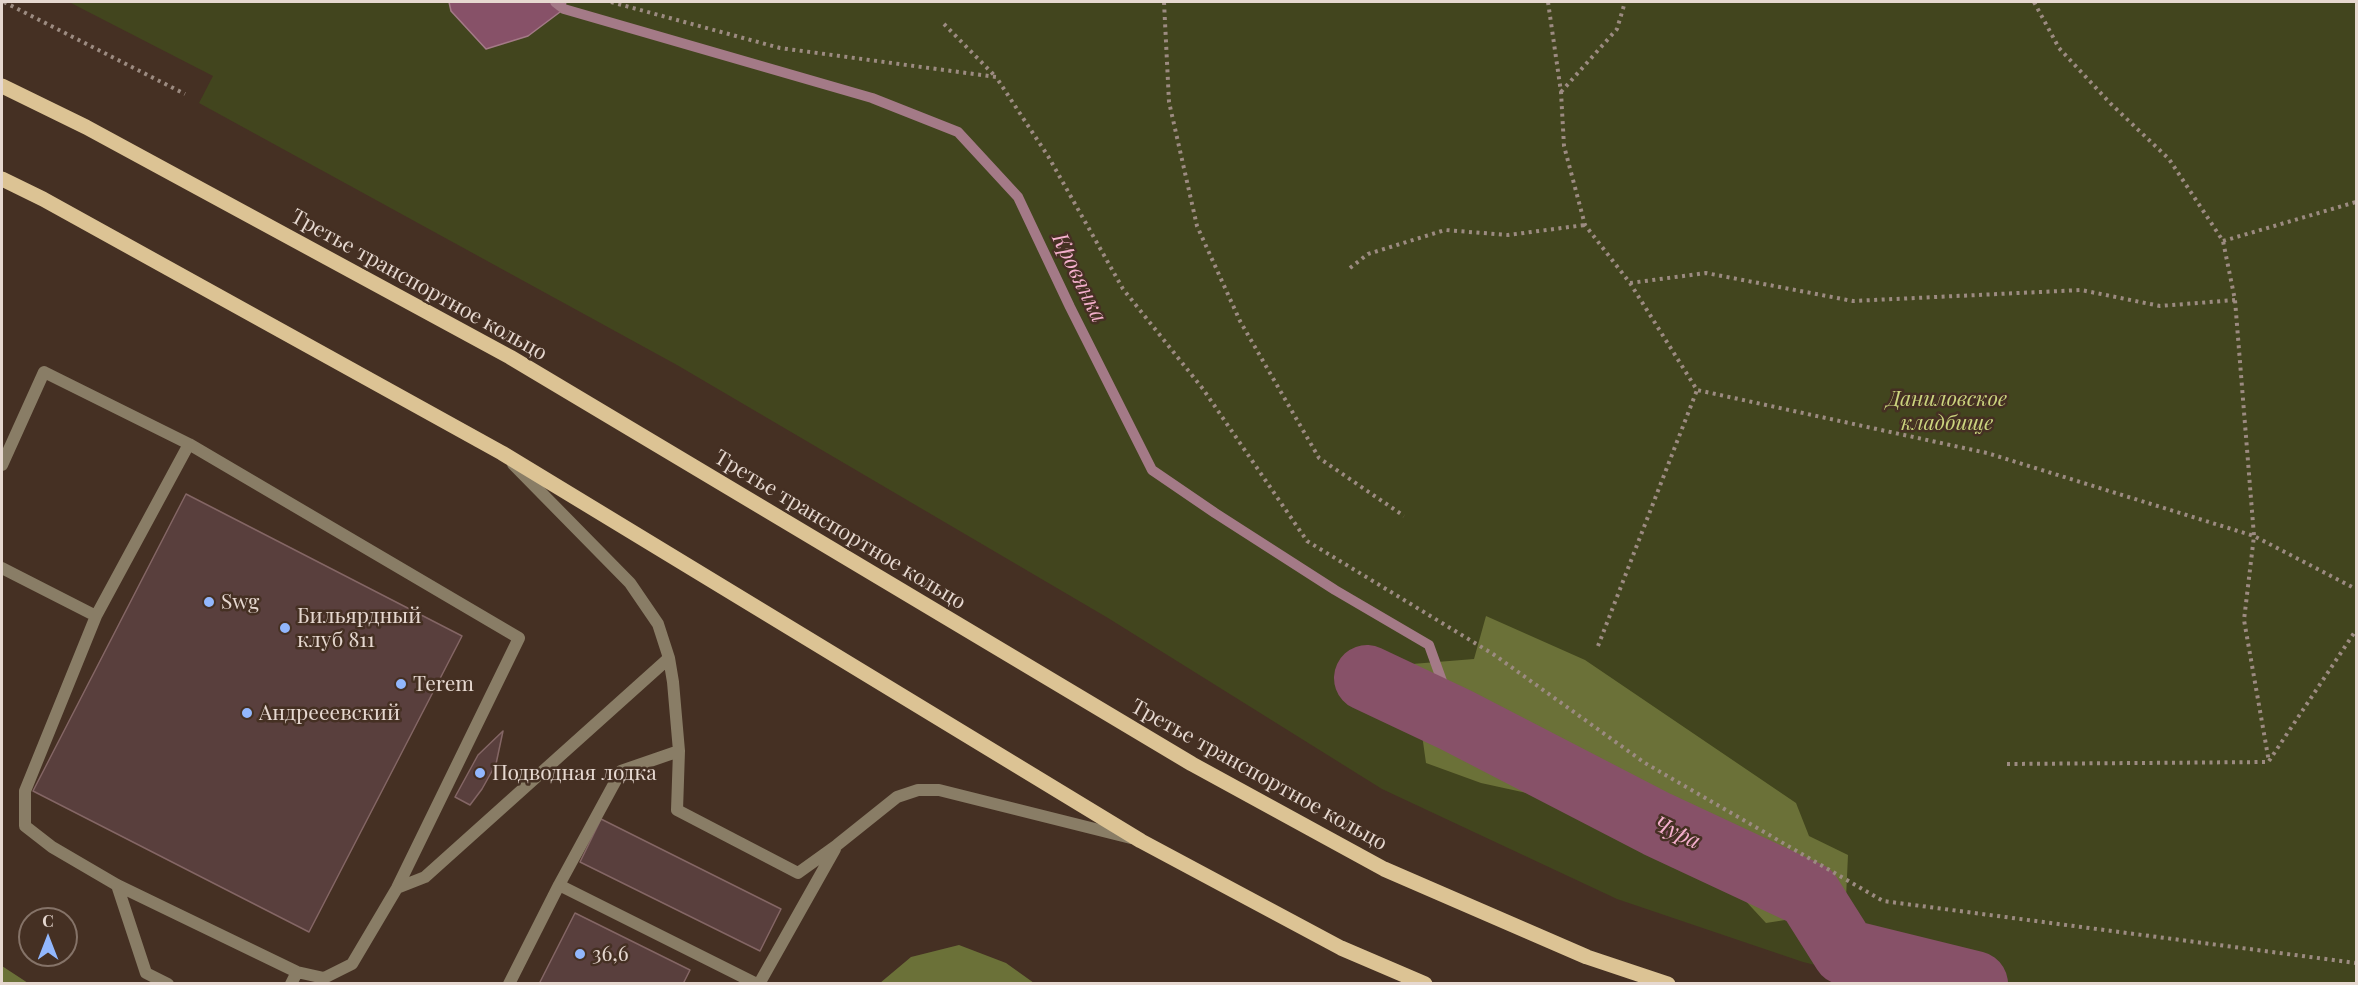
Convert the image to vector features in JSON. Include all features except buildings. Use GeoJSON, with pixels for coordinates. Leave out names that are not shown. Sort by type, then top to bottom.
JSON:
{"type":"FeatureCollection","features":[{"type":"Feature","properties":{"kind":"main road","name":"Третье транспортное кольцо"},"geometry":{"type":"LineString","coordinates":[[2,86],[86,127],[510,357],[1192,764],[1384,869],[1587,957],[1668,984]]}},
{"type":"Feature","properties":{"kind":"main road"},"geometry":{"type":"LineString","coordinates":[[2,179],[54,204],[502,453],[1141,841],[1341,948],[1425,984]]}},
{"type":"Feature","properties":{"kind":"lane"},"geometry":{"type":"LineString","coordinates":[[2,465],[44,372],[189,444],[519,638],[397,888],[352,964],[324,978],[297,972],[117,885],[52,848],[25,826],[25,791],[96,616],[189,444]]}},
{"type":"Feature","properties":{"kind":"lane"},"geometry":{"type":"LineString","coordinates":[[502,453],[630,583],[658,624],[669,658],[679,751],[677,810],[798,873],[897,797],[918,790],[939,790],[1141,841]]}},
{"type":"Feature","properties":{"kind":"lane"},"geometry":{"type":"LineString","coordinates":[[2,567],[96,616]]}},
{"type":"Feature","properties":{"kind":"lane"},"geometry":{"type":"LineString","coordinates":[[397,888],[425,877],[669,658]]}},
{"type":"Feature","properties":{"kind":"lane"},"geometry":{"type":"LineString","coordinates":[[509,984],[559,885],[621,771],[679,751]]}},
{"type":"Feature","properties":{"kind":"lane"},"geometry":{"type":"LineString","coordinates":[[559,885],[758,984],[837,845]]}},
{"type":"Feature","properties":{"kind":"lane"},"geometry":{"type":"LineString","coordinates":[[117,885],[146,973],[168,984]]}},
{"type":"Feature","properties":{"kind":"lane"},"geometry":{"type":"LineString","coordinates":[[291,984],[297,972]]}},
{"type":"Feature","properties":{"kind":"path"},"geometry":{"type":"LineString","coordinates":[[4,2],[185,94]]}},
{"type":"Feature","properties":{"kind":"path"},"geometry":{"type":"LineString","coordinates":[[611,2],[780,48],[996,77]]}},
{"type":"Feature","properties":{"kind":"path"},"geometry":{"type":"LineString","coordinates":[[1164,2],[1169,102],[1197,226],[1236,310],[1319,458],[1404,516]]}},
{"type":"Feature","properties":{"kind":"path"},"geometry":{"type":"LineString","coordinates":[[1548,2],[1561,92],[1564,146],[1586,225],[1630,284],[1697,390],[1988,453],[2253,536],[2356,589]]}},
{"type":"Feature","properties":{"kind":"path"},"geometry":{"type":"LineString","coordinates":[[1561,92],[1617,29],[1625,2]]}},
{"type":"Feature","properties":{"kind":"path"},"geometry":{"type":"LineString","coordinates":[[2034,2],[2059,48],[2111,104],[2169,159],[2223,241],[2235,300],[2253,536],[2244,620],[2269,762]]}},
{"type":"Feature","properties":{"kind":"path"},"geometry":{"type":"LineString","coordinates":[[944,24],[996,77],[1048,156],[1124,289],[1203,389],[1307,541],[1493,654],[1645,763],[1883,901],[2356,963]]}},
{"type":"Feature","properties":{"kind":"path"},"geometry":{"type":"LineString","coordinates":[[2223,241],[2356,202]]}},
{"type":"Feature","properties":{"kind":"path"},"geometry":{"type":"LineString","coordinates":[[1350,268],[1368,254],[1445,230],[1508,235],[1586,225]]}},
{"type":"Feature","properties":{"kind":"path"},"geometry":{"type":"LineString","coordinates":[[1630,284],[1706,273],[1852,301],[2081,290],[2160,306],[2235,300]]}},
{"type":"Feature","properties":{"kind":"path"},"geometry":{"type":"LineString","coordinates":[[1598,646],[1697,390]]}},
{"type":"Feature","properties":{"kind":"path"},"geometry":{"type":"LineString","coordinates":[[2269,762],[2356,630]]}},
{"type":"Feature","properties":{"kind":"path"},"geometry":{"type":"LineString","coordinates":[[2007,764],[2269,762]]}},
{"type":"Feature","properties":{"kind":"green space","name":"Даниловское кладбище"},"geometry":{"type":"Polygon","coordinates":[[[69,2],[2356,2],[2356,983],[1888,983],[1803,962],[1617,899],[1382,789],[1108,618],[677,365],[199,103],[213,76],[69,2]]]}},
{"type":"Feature","properties":{"kind":"green space"},"geometry":{"type":"Polygon","coordinates":[[[1486,616],[1585,660],[1796,803],[1809,836],[1848,855],[1846,898],[1798,918],[1766,923],[1741,896],[1708,873],[1662,855],[1607,822],[1545,797],[1481,783],[1426,763],[1412,664],[1474,659],[1486,616]]]}},
{"type":"Feature","properties":{"kind":"green space"},"geometry":{"type":"Polygon","coordinates":[[[959,945],[1006,963],[1034,983],[880,983],[911,957],[959,945]]]}},
{"type":"Feature","properties":{"kind":"green space"},"geometry":{"type":"Polygon","coordinates":[[[2,966],[28,983],[2,983],[2,966]]]}},
{"type":"Feature","properties":{"kind":"shaded area"},"geometry":{"type":"Polygon","coordinates":[[[449,2],[566,2],[564,9],[528,36],[486,49],[451,11],[449,2]]]}},
{"type":"Feature","properties":{"kind":"waterway","name":"Кровянка"},"geometry":{"type":"LineString","coordinates":[[555,2],[564,9],[872,98],[958,132],[1018,197],[1152,470],[1335,590],[1429,645],[1456,720]]}},
{"type":"Feature","properties":{"kind":"waterway","name":"Чура"},"geometry":{"type":"LineString","coordinates":[[1367,678],[1456,720],[1657,824],[1809,895],[1845,952],[1975,984]]}},
{"type":"Feature","properties":{"kind":"place","name":"Swg"},"geometry":{"type":"Point","coordinates":[209,602]}},
{"type":"Feature","properties":{"kind":"place","name":"Бильярдный клуб 811"},"geometry":{"type":"Point","coordinates":[285,628]}},
{"type":"Feature","properties":{"kind":"place","name":"Terem"},"geometry":{"type":"Point","coordinates":[401,684]}},
{"type":"Feature","properties":{"kind":"place","name":"Андрееевский"},"geometry":{"type":"Point","coordinates":[247,713]}},
{"type":"Feature","properties":{"kind":"place","name":"Подводная лодка"},"geometry":{"type":"Point","coordinates":[480,773]}},
{"type":"Feature","properties":{"kind":"place","name":"36,6"},"geometry":{"type":"Point","coordinates":[580,954]}}]}
